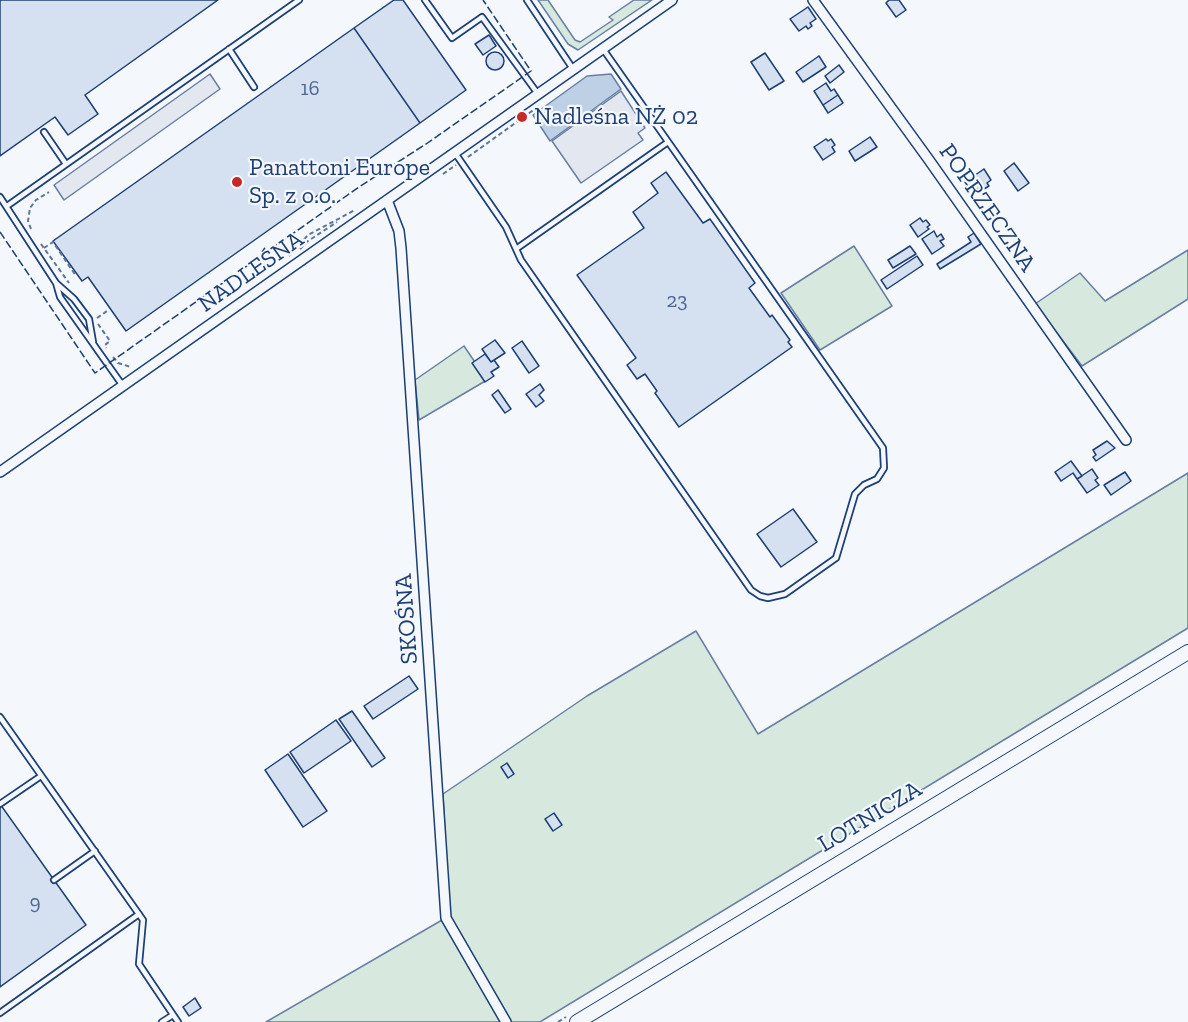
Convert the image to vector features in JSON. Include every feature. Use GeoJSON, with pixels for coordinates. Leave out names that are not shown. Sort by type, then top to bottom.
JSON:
{"type":"FeatureCollection","features":[{"type":"Feature","properties":{"kind":"main road","name":"LOTNICZA"},"geometry":{"type":"LineString","coordinates":[[577,1022],[1188,652]]}},
{"type":"Feature","properties":{"kind":"street","name":"NADLEŚNA"},"geometry":{"type":"LineString","coordinates":[[0,472],[672,0]]}},
{"type":"Feature","properties":{"kind":"street","name":"POPRZECZNA"},"geometry":{"type":"LineString","coordinates":[[813,0],[1126,440]]}},
{"type":"Feature","properties":{"kind":"street","name":"SKOŚNA"},"geometry":{"type":"LineString","coordinates":[[387,200],[399,231],[401,248],[446,918],[506,1022]]}},
{"type":"Feature","properties":{"kind":"lane"},"geometry":{"type":"LineString","coordinates":[[7,206],[299,0]]}},
{"type":"Feature","properties":{"kind":"lane"},"geometry":{"type":"LineString","coordinates":[[425,0],[452,38],[482,17],[538,94]]}},
{"type":"Feature","properties":{"kind":"lane"},"geometry":{"type":"LineString","coordinates":[[527,0],[573,69]]}},
{"type":"Feature","properties":{"kind":"lane"},"geometry":{"type":"LineString","coordinates":[[229,49],[254,87]]}},
{"type":"Feature","properties":{"kind":"lane"},"geometry":{"type":"LineString","coordinates":[[455,153],[506,227],[521,260],[546,297],[752,590],[768,598],[785,594],[836,558],[855,494],[864,485],[877,478],[884,468],[883,448],[603,49]]}},
{"type":"Feature","properties":{"kind":"lane"},"geometry":{"type":"LineString","coordinates":[[44,132],[66,164]]}},
{"type":"Feature","properties":{"kind":"lane"},"geometry":{"type":"LineString","coordinates":[[516,249],[668,141]]}},
{"type":"Feature","properties":{"kind":"lane"},"geometry":{"type":"LineString","coordinates":[[0,197],[56,283],[60,297],[84,334],[93,342],[123,386]]}},
{"type":"Feature","properties":{"kind":"lane"},"geometry":{"type":"LineString","coordinates":[[56,283],[74,298],[89,319],[93,342]]}},
{"type":"Feature","properties":{"kind":"lane"},"geometry":{"type":"LineString","coordinates":[[1,719],[143,920],[139,964],[178,1022]]}},
{"type":"Feature","properties":{"kind":"lane"},"geometry":{"type":"LineString","coordinates":[[0,804],[41,776]]}},
{"type":"Feature","properties":{"kind":"lane"},"geometry":{"type":"LineString","coordinates":[[54,880],[95,851]]}},
{"type":"Feature","properties":{"kind":"lane"},"geometry":{"type":"LineString","coordinates":[[0,1013],[139,914]]}},
{"type":"Feature","properties":{"kind":"lane"},"geometry":{"type":"LineString","coordinates":[[162,1022],[173,1015]]}},
{"type":"Feature","properties":{"kind":"path"},"geometry":{"type":"LineString","coordinates":[[31,231],[28,221],[30,208],[36,200],[49,192]]}},
{"type":"Feature","properties":{"kind":"path"},"geometry":{"type":"LineString","coordinates":[[38,240],[69,284]]}},
{"type":"Feature","properties":{"kind":"path"},"geometry":{"type":"LineString","coordinates":[[44,249],[53,242],[76,276]]}},
{"type":"Feature","properties":{"kind":"path"},"geometry":{"type":"LineString","coordinates":[[107,311],[95,320],[110,341],[105,345],[118,363],[132,367]]}},
{"type":"Feature","properties":{"kind":"shaded area"},"geometry":{"type":"Polygon","coordinates":[[[538,0],[548,0],[575,40],[580,42],[613,20],[609,17],[634,0],[652,0],[578,50],[568,44],[538,0]]]}},
{"type":"Feature","properties":{"kind":"shaded area"},"geometry":{"type":"Polygon","coordinates":[[[210,74],[220,89],[64,200],[54,185],[210,74]]]}},
{"type":"Feature","properties":{"kind":"shaded area"},"geometry":{"type":"Polygon","coordinates":[[[621,91],[645,128],[638,133],[643,140],[581,183],[552,141],[621,91]]]}},
{"type":"Feature","properties":{"kind":"shaded area"},"geometry":{"type":"Polygon","coordinates":[[[854,246],[892,306],[820,350],[781,293],[854,246]]]}},
{"type":"Feature","properties":{"kind":"shaded area"},"geometry":{"type":"Polygon","coordinates":[[[1188,250],[1188,299],[1082,366],[1035,304],[1080,273],[1105,301],[1188,250]]]}},
{"type":"Feature","properties":{"kind":"shaded area"},"geometry":{"type":"Polygon","coordinates":[[[464,346],[487,380],[419,420],[415,380],[464,346]]]}},
{"type":"Feature","properties":{"kind":"shaded area"},"geometry":{"type":"Polygon","coordinates":[[[1188,473],[1188,628],[540,1022],[266,1022],[449,916],[443,794],[587,696],[696,631],[758,734],[1188,473]]]}},
{"type":"Feature","properties":{"kind":"water"},"geometry":{"type":"Polygon","coordinates":[[[611,74],[621,89],[550,141],[533,115],[587,76],[611,74]]]}},
{"type":"Feature","properties":{"kind":"building"},"geometry":{"type":"Polygon","coordinates":[[[0,0],[218,0],[85,95],[98,114],[68,135],[55,117],[0,156],[0,0]]]}},
{"type":"Feature","properties":{"kind":"building","name":"Panattoni Europe Sp. z o.o."},"geometry":{"type":"Polygon","coordinates":[[[394,0],[403,0],[466,90],[420,123],[354,28],[394,0]]]}},
{"type":"Feature","properties":{"kind":"building"},"geometry":{"type":"Polygon","coordinates":[[[889,0],[899,0],[906,10],[896,17],[886,3],[889,0]]]}},
{"type":"Feature","properties":{"kind":"building"},"geometry":{"type":"Polygon","coordinates":[[[808,7],[816,19],[810,23],[812,26],[808,29],[806,26],[799,31],[790,19],[808,7]]]}},
{"type":"Feature","properties":{"kind":"building","name":"Panattoni Europe Sp. z o.o."},"geometry":{"type":"Polygon","coordinates":[[[354,28],[420,123],[126,331],[88,277],[82,281],[53,241],[354,28]]]}},
{"type":"Feature","properties":{"kind":"building"},"geometry":{"type":"Polygon","coordinates":[[[489,35],[496,46],[483,55],[475,44],[489,35]]]}},
{"type":"Feature","properties":{"kind":"building"},"geometry":{"type":"Polygon","coordinates":[[[495,52],[501,55],[504,61],[501,67],[495,70],[489,67],[486,61],[489,55],[495,52]]]}},
{"type":"Feature","properties":{"kind":"building"},"geometry":{"type":"Polygon","coordinates":[[[765,53],[784,81],[769,90],[751,62],[765,53]]]}},
{"type":"Feature","properties":{"kind":"building"},"geometry":{"type":"Polygon","coordinates":[[[819,56],[826,67],[803,82],[796,72],[819,56]]]}},
{"type":"Feature","properties":{"kind":"building"},"geometry":{"type":"Polygon","coordinates":[[[839,65],[844,72],[830,83],[825,76],[839,65]]]}},
{"type":"Feature","properties":{"kind":"building"},"geometry":{"type":"Polygon","coordinates":[[[826,83],[831,91],[834,89],[838,95],[823,105],[814,91],[826,83]]]}},
{"type":"Feature","properties":{"kind":"building"},"geometry":{"type":"Polygon","coordinates":[[[838,95],[843,103],[828,113],[823,105],[838,95]]]}},
{"type":"Feature","properties":{"kind":"building"},"geometry":{"type":"Polygon","coordinates":[[[870,137],[877,147],[855,161],[849,151],[870,137]]]}},
{"type":"Feature","properties":{"kind":"building"},"geometry":{"type":"Polygon","coordinates":[[[826,139],[828,141],[831,139],[835,145],[832,147],[835,152],[823,160],[814,147],[826,139]]]}},
{"type":"Feature","properties":{"kind":"building"},"geometry":{"type":"Polygon","coordinates":[[[1014,163],[1029,183],[1018,191],[1004,171],[1014,163]]]}},
{"type":"Feature","properties":{"kind":"building"},"geometry":{"type":"Polygon","coordinates":[[[984,169],[991,180],[987,183],[989,186],[984,189],[982,186],[972,193],[965,182],[984,169]]]}},
{"type":"Feature","properties":{"kind":"building"},"geometry":{"type":"Polygon","coordinates":[[[666,172],[703,223],[710,219],[755,283],[749,288],[770,317],[772,315],[790,340],[788,342],[792,347],[679,427],[655,393],[657,391],[645,374],[637,379],[627,365],[636,358],[577,275],[644,228],[633,212],[658,193],[651,183],[666,172]]]}},
{"type":"Feature","properties":{"kind":"building"},"geometry":{"type":"Polygon","coordinates":[[[920,218],[923,222],[926,220],[930,225],[927,227],[929,229],[918,237],[910,225],[920,218]]]}},
{"type":"Feature","properties":{"kind":"building"},"geometry":{"type":"Polygon","coordinates":[[[934,231],[937,237],[941,234],[944,239],[940,241],[944,246],[932,254],[922,239],[934,231]]]}},
{"type":"Feature","properties":{"kind":"building"},"geometry":{"type":"Polygon","coordinates":[[[974,233],[981,244],[940,269],[937,264],[971,242],[968,237],[974,233]]]}},
{"type":"Feature","properties":{"kind":"building"},"geometry":{"type":"Polygon","coordinates":[[[910,246],[916,254],[893,268],[888,260],[910,246]]]}},
{"type":"Feature","properties":{"kind":"building"},"geometry":{"type":"Polygon","coordinates":[[[917,256],[923,265],[887,289],[881,280],[917,256]]]}},
{"type":"Feature","properties":{"kind":"building"},"geometry":{"type":"Polygon","coordinates":[[[495,340],[505,353],[491,362],[482,349],[495,340]]]}},
{"type":"Feature","properties":{"kind":"building"},"geometry":{"type":"Polygon","coordinates":[[[522,341],[539,366],[529,373],[512,348],[522,341]]]}},
{"type":"Feature","properties":{"kind":"building"},"geometry":{"type":"Polygon","coordinates":[[[485,354],[499,367],[491,372],[494,376],[485,382],[472,363],[485,354]]]}},
{"type":"Feature","properties":{"kind":"building"},"geometry":{"type":"Polygon","coordinates":[[[540,384],[544,390],[539,395],[544,401],[536,407],[526,394],[540,384]]]}},
{"type":"Feature","properties":{"kind":"building"},"geometry":{"type":"Polygon","coordinates":[[[498,390],[511,409],[505,413],[492,395],[498,390]]]}},
{"type":"Feature","properties":{"kind":"building"},"geometry":{"type":"Polygon","coordinates":[[[1107,441],[1115,448],[1096,461],[1093,457],[1096,455],[1093,450],[1107,441]]]}},
{"type":"Feature","properties":{"kind":"building"},"geometry":{"type":"Polygon","coordinates":[[[1071,461],[1082,476],[1077,479],[1073,473],[1061,481],[1055,472],[1071,461]]]}},
{"type":"Feature","properties":{"kind":"building"},"geometry":{"type":"Polygon","coordinates":[[[1092,469],[1098,478],[1095,480],[1099,485],[1087,493],[1077,479],[1092,469]]]}},
{"type":"Feature","properties":{"kind":"building"},"geometry":{"type":"Polygon","coordinates":[[[1125,472],[1131,481],[1111,495],[1104,485],[1125,472]]]}},
{"type":"Feature","properties":{"kind":"building"},"geometry":{"type":"Polygon","coordinates":[[[793,509],[817,542],[781,567],[757,534],[793,509]]]}},
{"type":"Feature","properties":{"kind":"building"},"geometry":{"type":"Polygon","coordinates":[[[409,676],[418,689],[373,719],[364,706],[409,676]]]}},
{"type":"Feature","properties":{"kind":"building"},"geometry":{"type":"Polygon","coordinates":[[[352,711],[385,758],[372,767],[339,719],[352,711]]]}},
{"type":"Feature","properties":{"kind":"building"},"geometry":{"type":"Polygon","coordinates":[[[336,720],[351,741],[304,773],[290,752],[336,720]]]}},
{"type":"Feature","properties":{"kind":"building"},"geometry":{"type":"Polygon","coordinates":[[[288,754],[327,811],[303,827],[265,770],[288,754]]]}},
{"type":"Feature","properties":{"kind":"building"},"geometry":{"type":"Polygon","coordinates":[[[507,763],[514,774],[508,778],[501,767],[507,763]]]}},
{"type":"Feature","properties":{"kind":"building"},"geometry":{"type":"Polygon","coordinates":[[[0,804],[86,925],[0,987],[0,804]]]}},
{"type":"Feature","properties":{"kind":"building"},"geometry":{"type":"Polygon","coordinates":[[[554,813],[562,825],[553,831],[545,819],[554,813]]]}},
{"type":"Feature","properties":{"kind":"building"},"geometry":{"type":"Polygon","coordinates":[[[195,998],[201,1008],[189,1016],[183,1007],[195,998]]]}},
{"type":"Feature","properties":{"kind":"fence"},"geometry":{"type":"LineString","coordinates":[[0,232],[95,373],[359,187],[426,144],[531,71],[483,0]]}},
{"type":"Feature","properties":{"kind":"place","name":"Nadleśna NŻ 02"},"geometry":{"type":"Point","coordinates":[522,117]}},
{"type":"Feature","properties":{"kind":"place","name":"Panattoni Europe Sp. z o.o."},"geometry":{"type":"Point","coordinates":[237,182]}}]}
